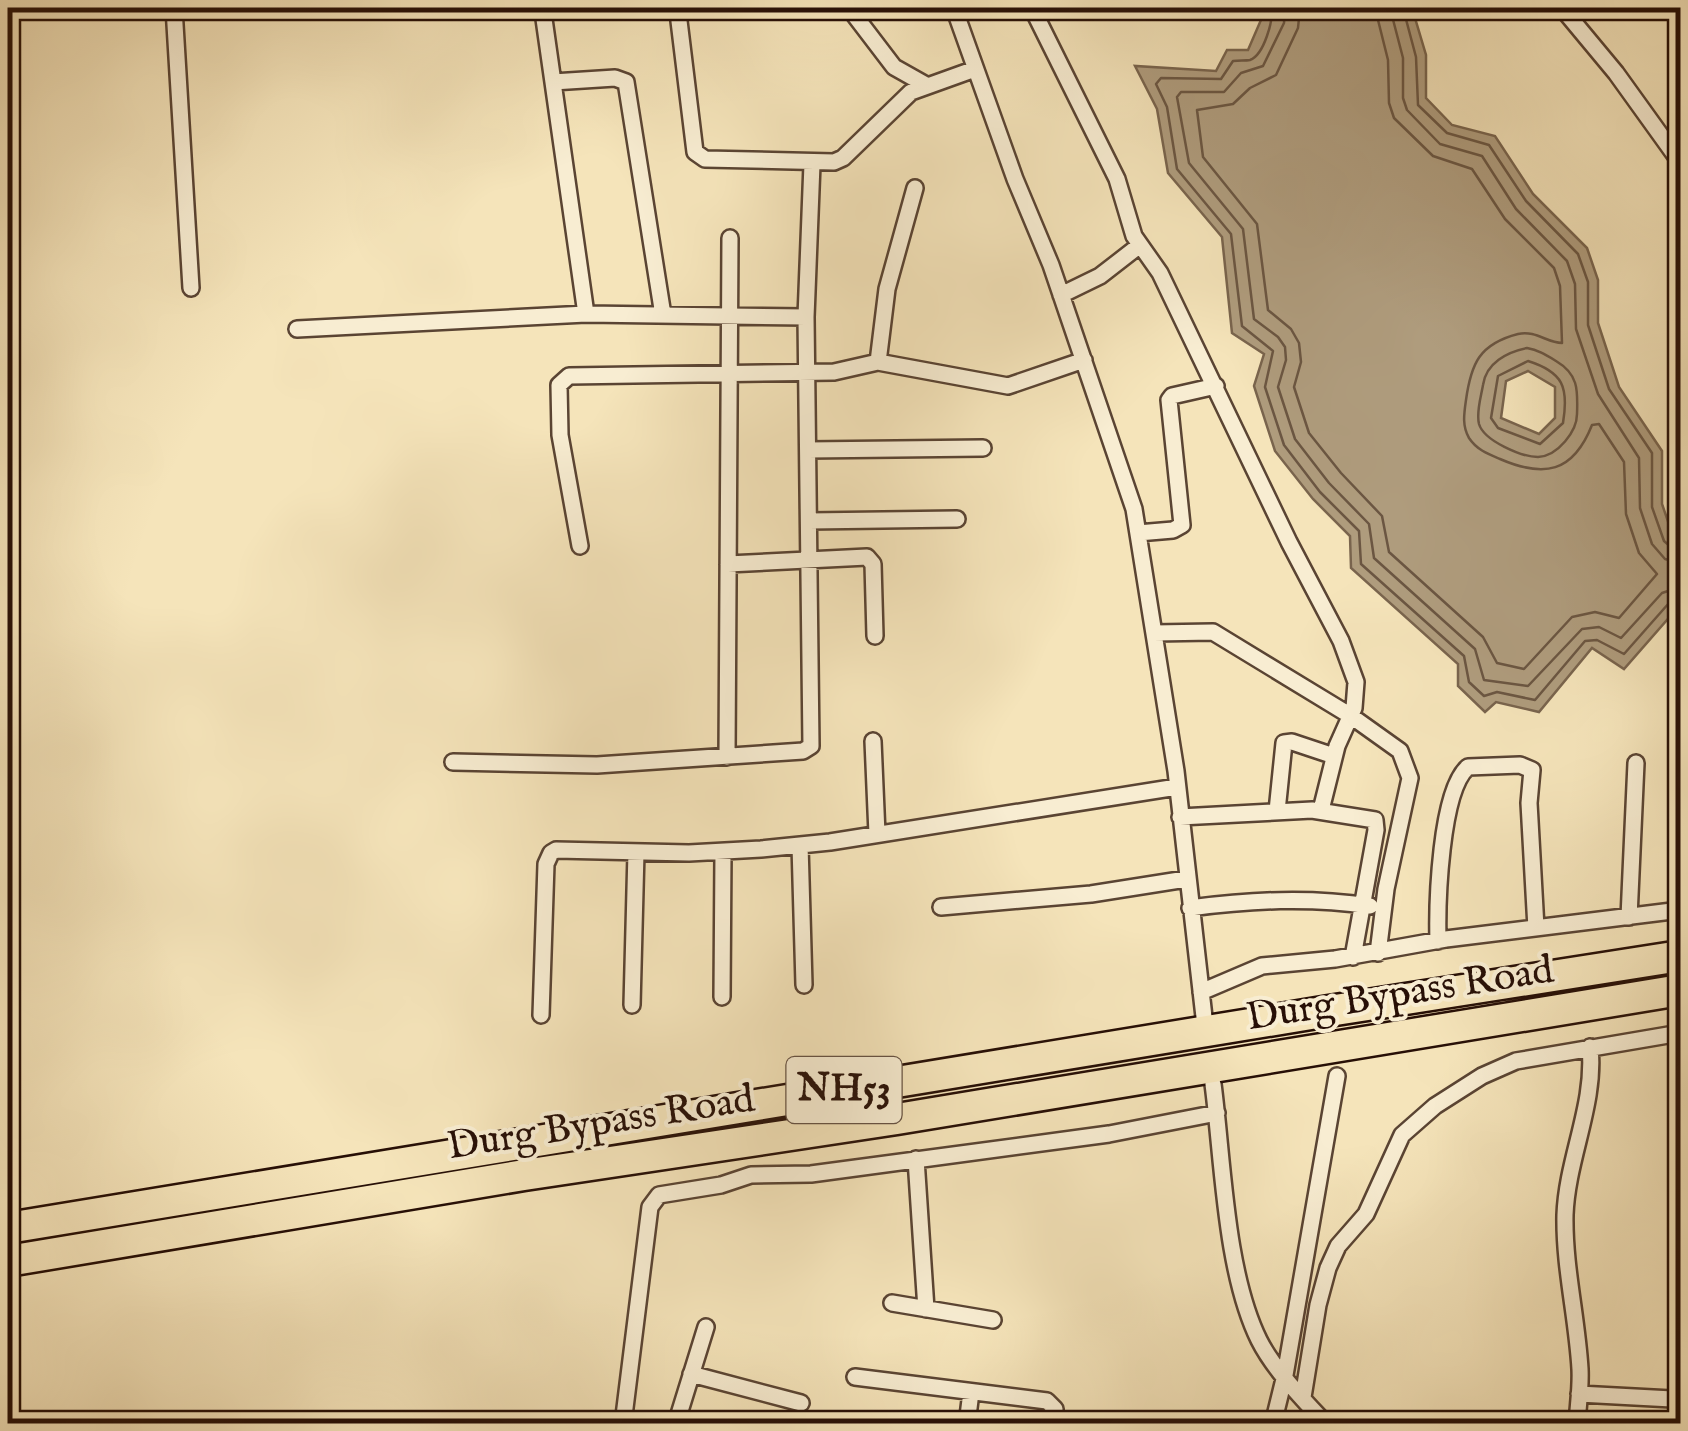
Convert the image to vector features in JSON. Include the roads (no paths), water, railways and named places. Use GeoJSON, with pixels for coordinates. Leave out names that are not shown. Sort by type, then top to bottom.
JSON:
{"type":"FeatureCollection","features":[{"type":"Feature","properties":{"kind":"highway","name":"Durg Bypass Road"},"geometry":{"type":"LineString","coordinates":[[8,1228],[1680,956]]}},
{"type":"Feature","properties":{"kind":"highway","name":"Durg Bypass Road"},"geometry":{"type":"LineString","coordinates":[[8,1261],[524,1175],[897,1120],[1680,990]]}},
{"type":"Feature","properties":{"kind":"street"},"geometry":{"type":"LineString","coordinates":[[174,8],[190,288]]}},
{"type":"Feature","properties":{"kind":"street"},"geometry":{"type":"LineString","coordinates":[[849,8],[894,66],[926,85]]}},
{"type":"Feature","properties":{"kind":"street"},"geometry":{"type":"LineString","coordinates":[[954,8],[1084,360],[1134,509],[1177,787],[1204,1017]]}},
{"type":"Feature","properties":{"kind":"street"},"geometry":{"type":"LineString","coordinates":[[1032,8],[1117,179],[1131,228],[1160,273],[1341,641],[1356,682],[1321,810]]}},
{"type":"Feature","properties":{"kind":"street"},"geometry":{"type":"LineString","coordinates":[[1562,8],[1616,73],[1680,162]]}},
{"type":"Feature","properties":{"kind":"street"},"geometry":{"type":"LineString","coordinates":[[543,12],[586,314]]}},
{"type":"Feature","properties":{"kind":"street"},"geometry":{"type":"LineString","coordinates":[[678,22],[698,156],[704,159],[812,164],[843,158],[903,98],[926,85],[976,69]]}},
{"type":"Feature","properties":{"kind":"street"},"geometry":{"type":"LineString","coordinates":[[553,82],[615,78],[626,82],[663,315]]}},
{"type":"Feature","properties":{"kind":"street"},"geometry":{"type":"LineString","coordinates":[[453,762],[579,765],[803,751],[811,746],[806,317],[812,164]]}},
{"type":"Feature","properties":{"kind":"street"},"geometry":{"type":"LineString","coordinates":[[878,362],[887,289],[915,188]]}},
{"type":"Feature","properties":{"kind":"street"},"geometry":{"type":"LineString","coordinates":[[727,756],[730,238]]}},
{"type":"Feature","properties":{"kind":"street"},"geometry":{"type":"LineString","coordinates":[[1061,296],[1100,276],[1140,245]]}},
{"type":"Feature","properties":{"kind":"street"},"geometry":{"type":"LineString","coordinates":[[297,329],[586,314],[806,317]]}},
{"type":"Feature","properties":{"kind":"street"},"geometry":{"type":"LineString","coordinates":[[580,546],[560,435],[558,394],[563,379],[578,374],[807,373],[848,370],[878,362],[1008,386],[1084,360]]}},
{"type":"Feature","properties":{"kind":"street"},"geometry":{"type":"LineString","coordinates":[[1138,533],[1173,530],[1182,525],[1169,400],[1216,386]]}},
{"type":"Feature","properties":{"kind":"street"},"geometry":{"type":"LineString","coordinates":[[808,450],[983,448]]}},
{"type":"Feature","properties":{"kind":"street"},"geometry":{"type":"LineString","coordinates":[[809,521],[958,519]]}},
{"type":"Feature","properties":{"kind":"street"},"geometry":{"type":"LineString","coordinates":[[728,564],[861,557],[870,560],[875,636]]}},
{"type":"Feature","properties":{"kind":"street"},"geometry":{"type":"LineString","coordinates":[[1154,633],[1213,632],[1347,723],[1400,751],[1410,778],[1383,908],[1378,952]]}},
{"type":"Feature","properties":{"kind":"street"},"geometry":{"type":"LineString","coordinates":[[873,741],[877,834]]}},
{"type":"Feature","properties":{"kind":"street"},"geometry":{"type":"LineString","coordinates":[[1278,811],[1284,743],[1334,756]]}},
{"type":"Feature","properties":{"kind":"street"},"geometry":{"type":"LineString","coordinates":[[1629,917],[1636,763]]}},
{"type":"Feature","properties":{"kind":"street"},"geometry":{"type":"LineString","coordinates":[[1438,941],[1447,820],[1459,777],[1468,767],[1520,765],[1532,770],[1529,803],[1536,928]]}},
{"type":"Feature","properties":{"kind":"street"},"geometry":{"type":"LineString","coordinates":[[541,1015],[547,858],[556,850],[723,852],[800,845],[1177,787]]}},
{"type":"Feature","properties":{"kind":"street"},"geometry":{"type":"LineString","coordinates":[[1180,817],[1321,810],[1370,818],[1377,824],[1353,956]]}},
{"type":"Feature","properties":{"kind":"street"},"geometry":{"type":"LineString","coordinates":[[800,845],[804,984]]}},
{"type":"Feature","properties":{"kind":"street"},"geometry":{"type":"LineString","coordinates":[[632,1005],[636,852]]}},
{"type":"Feature","properties":{"kind":"street"},"geometry":{"type":"LineString","coordinates":[[722,997],[723,852]]}},
{"type":"Feature","properties":{"kind":"street"},"geometry":{"type":"LineString","coordinates":[[941,906],[1091,894],[1186,878]]}},
{"type":"Feature","properties":{"kind":"street"},"geometry":{"type":"LineString","coordinates":[[1190,908],[1266,900],[1383,908]]}},
{"type":"Feature","properties":{"kind":"street"},"geometry":{"type":"LineString","coordinates":[[1201,992],[1262,966],[1680,910]]}},
{"type":"Feature","properties":{"kind":"street"},"geometry":{"type":"LineString","coordinates":[[1301,1394],[1328,1268],[1338,1246],[1366,1214],[1402,1134],[1423,1114],[1482,1076],[1516,1062],[1680,1033]]}},
{"type":"Feature","properties":{"kind":"street"},"geometry":{"type":"LineString","coordinates":[[1577,1424],[1580,1368],[1566,1268],[1565,1210],[1591,1073],[1590,1046]]}},
{"type":"Feature","properties":{"kind":"street"},"geometry":{"type":"LineString","coordinates":[[1273,1424],[1285,1376],[1336,1076]]}},
{"type":"Feature","properties":{"kind":"street"},"geometry":{"type":"LineString","coordinates":[[1213,1084],[1230,1230],[1242,1290],[1261,1344],[1326,1424]]}},
{"type":"Feature","properties":{"kind":"street"},"geometry":{"type":"LineString","coordinates":[[624,1424],[652,1200],[658,1196],[721,1185],[751,1175],[810,1174],[1109,1134],[1217,1113]]}},
{"type":"Feature","properties":{"kind":"street"},"geometry":{"type":"LineString","coordinates":[[916,1159],[926,1309]]}},
{"type":"Feature","properties":{"kind":"street"},"geometry":{"type":"LineString","coordinates":[[892,1302],[993,1320]]}},
{"type":"Feature","properties":{"kind":"street"},"geometry":{"type":"LineString","coordinates":[[676,1424],[706,1328]]}},
{"type":"Feature","properties":{"kind":"street"},"geometry":{"type":"LineString","coordinates":[[691,1374],[801,1404]]}},
{"type":"Feature","properties":{"kind":"street"},"geometry":{"type":"LineString","coordinates":[[855,1377],[1047,1400],[1054,1408],[1053,1424]]}},
{"type":"Feature","properties":{"kind":"street"},"geometry":{"type":"LineString","coordinates":[[968,1424],[971,1392]]}},
{"type":"Feature","properties":{"kind":"street"},"geometry":{"type":"LineString","coordinates":[[1579,1394],[1672,1400]]}},
{"type":"Feature","properties":{"kind":"water"},"geometry":{"type":"Polygon","coordinates":[[[1238,8],[1412,8],[1426,55],[1426,98],[1452,125],[1495,136],[1533,194],[1587,248],[1598,280],[1598,323],[1619,387],[1662,451],[1662,504],[1673,536],[1680,544],[1680,605],[1624,669],[1592,648],[1539,712],[1496,702],[1485,712],[1458,686],[1458,664],[1351,568],[1350,536],[1313,499],[1275,451],[1254,386],[1264,354],[1232,333],[1222,237],[1168,173],[1157,109],[1135,66],[1216,71],[1227,50],[1248,50],[1264,13],[1238,8]],[[1528,371],[1506,381],[1501,418],[1539,434],[1555,418],[1555,387],[1528,371]]]}}]}
